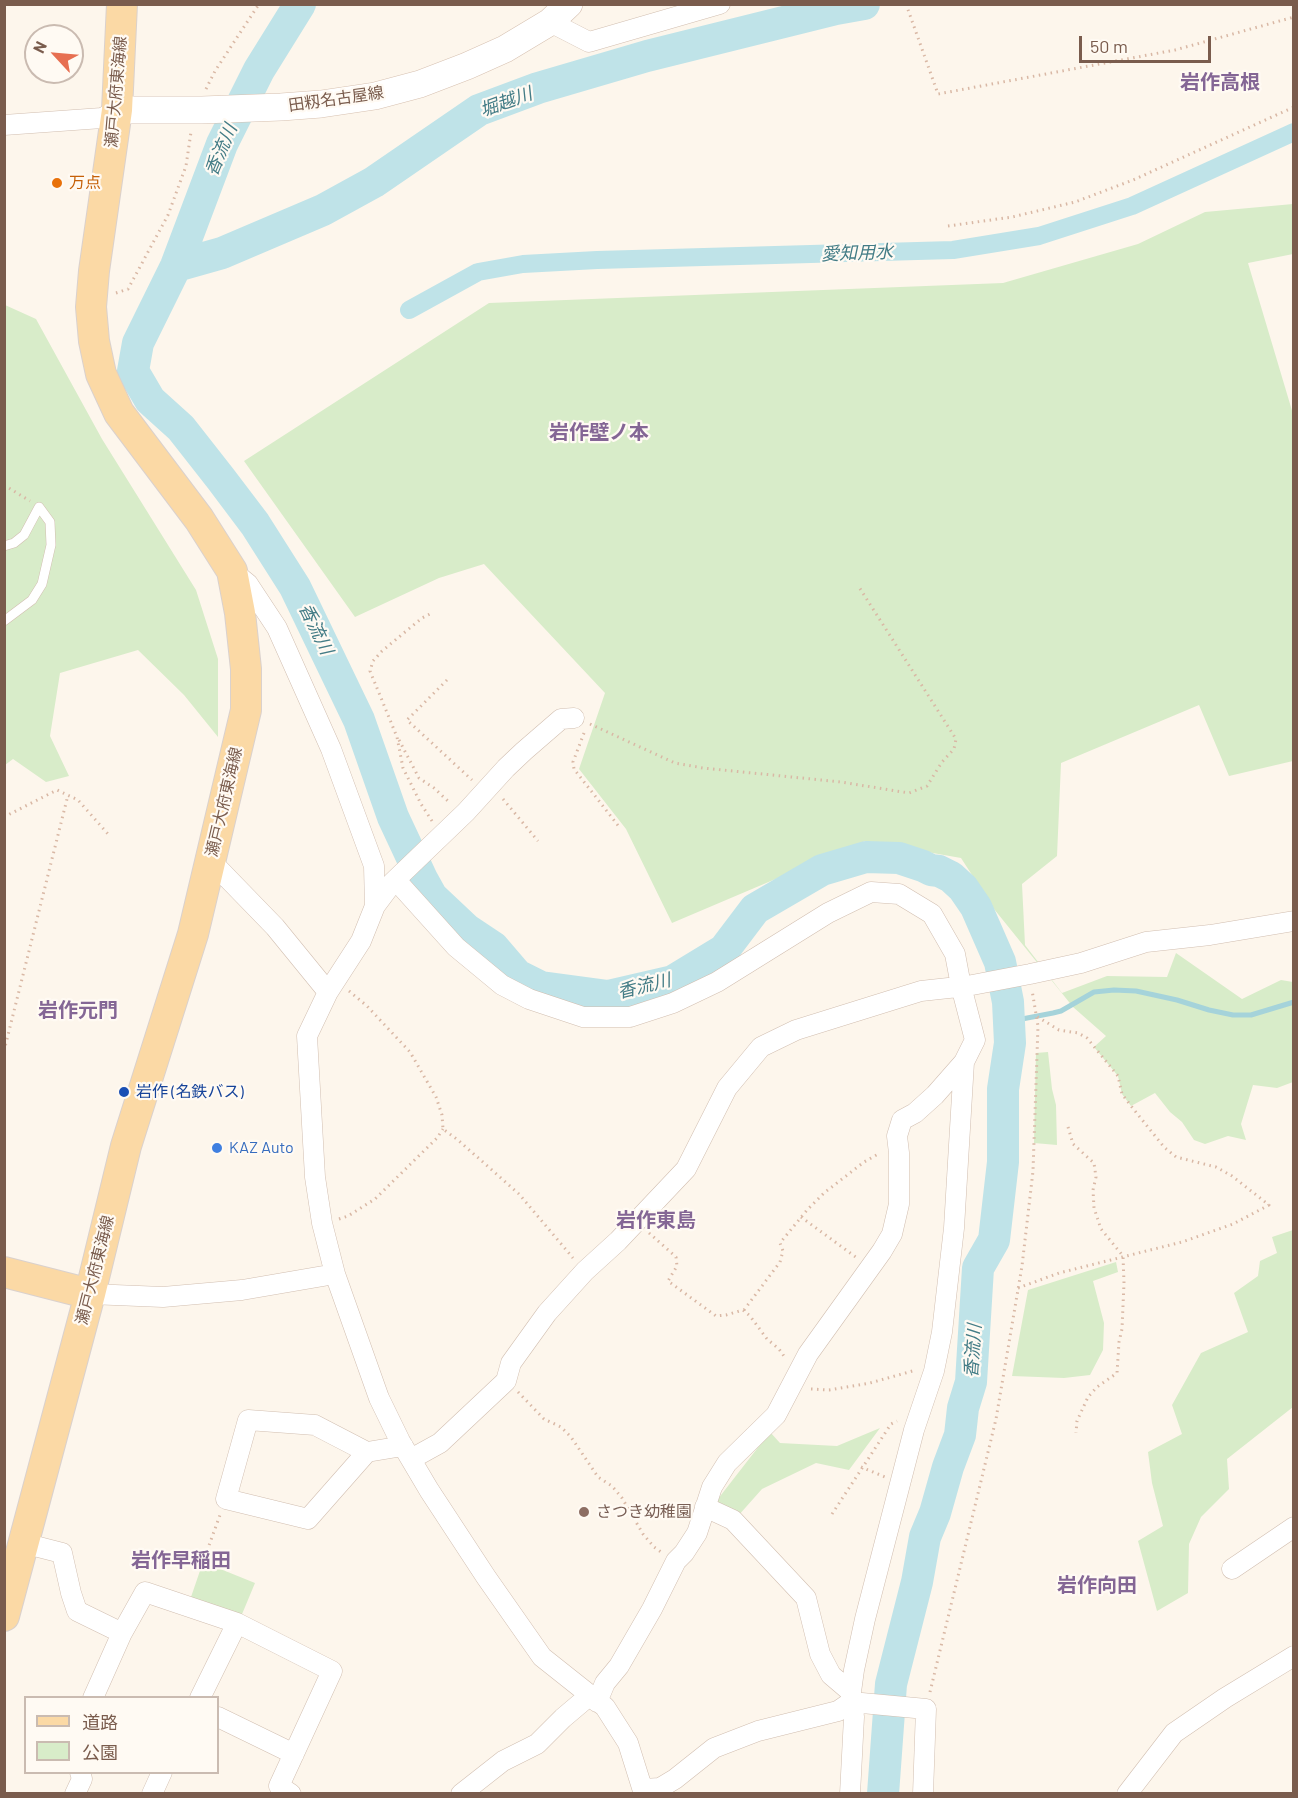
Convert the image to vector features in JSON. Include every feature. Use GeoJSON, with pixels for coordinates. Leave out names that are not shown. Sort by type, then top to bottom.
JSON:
{"type":"FeatureCollection","features":[{"type":"Feature","properties":{"kind":"main road","name":"瀬戸大府東海線"},"geometry":{"type":"LineString","coordinates":[[4,1616],[90,1294],[126,1146],[193,934],[246,710],[246,669],[240,613],[232,571],[199,519],[119,412],[101,374],[94,341],[91,307],[117,110],[122,4]]}},
{"type":"Feature","properties":{"kind":"main road","name":"田籾名古屋線"},"geometry":{"type":"LineString","coordinates":[[117,110],[197,110],[321,104],[375,96],[420,84],[505,49],[560,13]]}},
{"type":"Feature","properties":{"kind":"main road"},"geometry":{"type":"LineString","coordinates":[[4,1272],[90,1294]]}},
{"type":"Feature","properties":{"kind":"street"},"geometry":{"type":"LineString","coordinates":[[560,13],[589,42],[720,4]]}},
{"type":"Feature","properties":{"kind":"street"},"geometry":{"type":"LineString","coordinates":[[4,125],[102,118],[117,110]]}},
{"type":"Feature","properties":{"kind":"street"},"geometry":{"type":"LineString","coordinates":[[232,571],[248,584],[277,628],[331,749],[375,866],[375,906]]}},
{"type":"Feature","properties":{"kind":"street"},"geometry":{"type":"LineString","coordinates":[[581,720],[561,719],[524,750],[396,880],[375,906],[361,941],[332,986],[307,1036],[315,1177],[322,1223],[335,1274],[379,1398],[407,1453],[486,1577],[542,1657],[605,1707],[628,1743],[643,1791],[660,1788],[675,1779],[714,1748],[758,1731],[838,1712],[851,1697]]}},
{"type":"Feature","properties":{"kind":"street"},"geometry":{"type":"LineString","coordinates":[[210,860],[332,986]]}},
{"type":"Feature","properties":{"kind":"street"},"geometry":{"type":"LineString","coordinates":[[396,880],[456,946],[502,985],[529,999],[583,1017],[630,1017],[673,1004],[717,982],[828,913],[871,892],[899,894],[932,914],[955,954],[975,1040],[964,1062],[936,1095],[915,1113],[902,1120],[897,1136],[899,1204],[892,1234],[871,1268],[808,1354],[776,1415],[728,1463],[712,1487],[697,1533],[676,1561],[652,1609],[619,1666],[593,1699],[563,1718],[537,1744],[503,1761],[461,1794]]}},
{"type":"Feature","properties":{"kind":"street"},"geometry":{"type":"LineString","coordinates":[[368,1452],[308,1520],[226,1499],[248,1420],[315,1425],[368,1452],[407,1453],[440,1443],[506,1381],[511,1363],[541,1321],[585,1271],[618,1241],[686,1169],[727,1088],[761,1047],[796,1030],[921,990],[964,986],[1081,963],[1146,942],[1210,936],[1293,921]]}},
{"type":"Feature","properties":{"kind":"street"},"geometry":{"type":"LineString","coordinates":[[850,1794],[854,1717],[851,1697],[865,1619],[942,1332],[954,1228],[964,1062]]}},
{"type":"Feature","properties":{"kind":"street"},"geometry":{"type":"LineString","coordinates":[[90,1294],[163,1298],[242,1290],[335,1274]]}},
{"type":"Feature","properties":{"kind":"street"},"geometry":{"type":"LineString","coordinates":[[705,1507],[733,1520],[806,1598],[820,1654],[831,1675],[851,1697],[926,1709],[923,1794]]}},
{"type":"Feature","properties":{"kind":"street"},"geometry":{"type":"LineString","coordinates":[[1232,1569],[1289,1538]]}},
{"type":"Feature","properties":{"kind":"street"},"geometry":{"type":"LineString","coordinates":[[23,1543],[62,1553],[77,1611],[122,1633]]}},
{"type":"Feature","properties":{"kind":"street"},"geometry":{"type":"LineString","coordinates":[[94,1696],[122,1633],[145,1592],[237,1623],[332,1671],[279,1786],[291,1794]]}},
{"type":"Feature","properties":{"kind":"street"},"geometry":{"type":"LineString","coordinates":[[201,1696],[237,1623]]}},
{"type":"Feature","properties":{"kind":"street"},"geometry":{"type":"LineString","coordinates":[[1128,1794],[1174,1733],[1293,1656]]}},
{"type":"Feature","properties":{"kind":"street"},"geometry":{"type":"LineString","coordinates":[[219,1717],[294,1754]]}},
{"type":"Feature","properties":{"kind":"street"},"geometry":{"type":"LineString","coordinates":[[75,1794],[82,1779],[80,1774]]}},
{"type":"Feature","properties":{"kind":"street"},"geometry":{"type":"LineString","coordinates":[[152,1794],[162,1774]]}},
{"type":"Feature","properties":{"kind":"lane"},"geometry":{"type":"LineString","coordinates":[[4,546],[14,543],[24,535],[39,507],[50,522],[51,545],[42,584],[32,600],[4,621]]}},
{"type":"Feature","properties":{"kind":"path"},"geometry":{"type":"LineString","coordinates":[[106,297],[128,289],[168,214],[186,166],[191,131],[197,110],[215,71],[259,4]]}},
{"type":"Feature","properties":{"kind":"path"},"geometry":{"type":"LineString","coordinates":[[906,4],[938,94],[1175,50],[1293,17]]}},
{"type":"Feature","properties":{"kind":"path"},"geometry":{"type":"LineString","coordinates":[[948,226],[1012,217],[1075,202],[1133,180],[1293,107]]}},
{"type":"Feature","properties":{"kind":"path"},"geometry":{"type":"LineString","coordinates":[[4,485],[39,507]]}},
{"type":"Feature","properties":{"kind":"path"},"geometry":{"type":"LineString","coordinates":[[620,828],[574,769],[573,762],[581,720],[675,763],[841,782],[909,793],[927,786],[942,762],[954,749],[956,739],[859,587]]}},
{"type":"Feature","properties":{"kind":"path"},"geometry":{"type":"LineString","coordinates":[[432,613],[410,627],[373,661],[370,671],[398,737],[419,778],[449,802],[460,817]]}},
{"type":"Feature","properties":{"kind":"path"},"geometry":{"type":"LineString","coordinates":[[447,680],[407,720],[487,788],[538,841]]}},
{"type":"Feature","properties":{"kind":"path"},"geometry":{"type":"LineString","coordinates":[[398,737],[403,768],[429,818],[441,835]]}},
{"type":"Feature","properties":{"kind":"path"},"geometry":{"type":"LineString","coordinates":[[4,817],[57,790],[78,800],[108,834]]}},
{"type":"Feature","properties":{"kind":"path"},"geometry":{"type":"LineString","coordinates":[[4,1051],[68,795]]}},
{"type":"Feature","properties":{"kind":"path"},"geometry":{"type":"LineString","coordinates":[[926,1709],[996,1419],[1018,1288],[1033,1171],[1038,1026],[1029,974]]}},
{"type":"Feature","properties":{"kind":"path"},"geometry":{"type":"LineString","coordinates":[[322,1223],[348,1216],[375,1199],[437,1138],[443,1129],[442,1114],[436,1097],[410,1052],[367,1006],[332,986]]}},
{"type":"Feature","properties":{"kind":"path"},"geometry":{"type":"LineString","coordinates":[[1018,1288],[1059,1273],[1182,1242],[1233,1224],[1269,1205],[1232,1176],[1216,1167],[1176,1157],[1164,1147],[1122,1094],[1118,1076],[1087,1038],[1078,1033],[1059,1030],[1036,1016]]}},
{"type":"Feature","properties":{"kind":"path"},"geometry":{"type":"LineString","coordinates":[[1068,1127],[1073,1144],[1094,1163],[1096,1177],[1093,1190],[1094,1208],[1101,1229],[1123,1256],[1124,1283],[1117,1373],[1097,1387],[1088,1397],[1077,1421],[1076,1433]]}},
{"type":"Feature","properties":{"kind":"path"},"geometry":{"type":"LineString","coordinates":[[443,1129],[519,1194],[585,1271]]}},
{"type":"Feature","properties":{"kind":"path"},"geometry":{"type":"LineString","coordinates":[[636,1222],[676,1257],[677,1266],[668,1281],[716,1316],[726,1316],[743,1310],[780,1262],[783,1251],[780,1243],[824,1193],[864,1162],[898,1144]]}},
{"type":"Feature","properties":{"kind":"path"},"geometry":{"type":"LineString","coordinates":[[801,1217],[871,1268]]}},
{"type":"Feature","properties":{"kind":"path"},"geometry":{"type":"LineString","coordinates":[[743,1310],[767,1339],[779,1348],[788,1361],[792,1385],[829,1390],[870,1383],[914,1371],[936,1360]]}},
{"type":"Feature","properties":{"kind":"path"},"geometry":{"type":"LineString","coordinates":[[506,1381],[544,1419],[561,1427],[571,1437],[598,1477],[612,1486],[622,1498],[643,1534],[654,1547],[676,1561]]}},
{"type":"Feature","properties":{"kind":"path"},"geometry":{"type":"LineString","coordinates":[[832,1514],[891,1424],[921,1410]]}},
{"type":"Feature","properties":{"kind":"path"},"geometry":{"type":"LineString","coordinates":[[861,1467],[900,1483]]}},
{"type":"Feature","properties":{"kind":"path"},"geometry":{"type":"LineString","coordinates":[[203,1562],[226,1499]]}},
{"type":"Feature","properties":{"kind":"green space"},"geometry":{"type":"Polygon","coordinates":[[[1293,204],[1293,254],[1248,263],[1293,414],[1293,761],[1229,776],[1199,705],[1061,763],[1057,856],[1022,884],[1025,945],[1062,993],[1107,976],[1167,977],[1176,953],[1242,999],[1281,980],[1293,982],[1293,1082],[1277,1088],[1253,1085],[1241,1124],[1246,1140],[1228,1136],[1205,1144],[1194,1140],[1182,1122],[1170,1112],[1155,1093],[1131,1106],[1122,1094],[1118,1076],[1094,1047],[1106,1036],[1073,1007],[994,909],[961,858],[865,841],[672,923],[626,829],[579,769],[605,693],[484,564],[439,578],[355,617],[244,461],[489,303],[1003,283],[1138,244],[1205,212],[1293,204]]]}},
{"type":"Feature","properties":{"kind":"green space"},"geometry":{"type":"Polygon","coordinates":[[[5,305],[36,319],[102,439],[196,590],[218,659],[218,737],[184,695],[138,650],[60,673],[50,736],[69,776],[46,782],[13,759],[5,765],[5,305]]]}},
{"type":"Feature","properties":{"kind":"green space"},"geometry":{"type":"Polygon","coordinates":[[[1048,1052],[1056,1105],[1057,1145],[1034,1143],[1036,1053],[1048,1052]]]}},
{"type":"Feature","properties":{"kind":"green space"},"geometry":{"type":"Polygon","coordinates":[[[1293,1230],[1293,1407],[1227,1459],[1229,1489],[1201,1517],[1189,1544],[1188,1593],[1157,1611],[1138,1541],[1163,1526],[1152,1483],[1148,1452],[1182,1434],[1172,1405],[1201,1353],[1248,1332],[1234,1293],[1258,1276],[1260,1261],[1277,1253],[1272,1237],[1293,1230]]]}},
{"type":"Feature","properties":{"kind":"green space"},"geometry":{"type":"Polygon","coordinates":[[[1116,1262],[1118,1272],[1093,1281],[1104,1323],[1103,1350],[1090,1375],[1064,1378],[1012,1376],[1028,1290],[1116,1262]]]}},
{"type":"Feature","properties":{"kind":"green space"},"geometry":{"type":"Polygon","coordinates":[[[880,1428],[849,1470],[816,1463],[762,1489],[738,1516],[714,1504],[770,1432],[780,1443],[837,1446],[880,1428]]]}},
{"type":"Feature","properties":{"kind":"green space"},"geometry":{"type":"Polygon","coordinates":[[[203,1562],[255,1583],[240,1619],[191,1597],[203,1562]]]}},
{"type":"Feature","properties":{"kind":"waterway","name":"香流川"},"geometry":{"type":"LineString","coordinates":[[300,4],[259,70],[222,144],[176,266],[138,343],[133,371],[150,400],[181,428],[255,524],[295,587],[359,720],[393,817],[432,897],[466,929],[493,947],[517,975],[541,987],[608,996],[673,981],[724,950],[755,909],[822,870],[866,857],[899,858],[939,871],[951,877],[963,888],[976,907],[1000,962],[1008,1002],[1010,1043],[1003,1089],[1003,1162],[994,1240],[978,1268],[971,1382],[963,1408],[960,1435],[925,1537],[917,1582],[891,1684],[883,1794]]}},
{"type":"Feature","properties":{"kind":"waterway","name":"堀越川"},"geometry":{"type":"LineString","coordinates":[[176,266],[222,253],[323,210],[374,182],[479,110],[538,88],[647,56],[864,4]]}},
{"type":"Feature","properties":{"kind":"waterway","name":"愛知用水"},"geometry":{"type":"LineString","coordinates":[[409,310],[478,272],[523,264],[953,250],[1039,236],[1132,206],[1294,132]]}},
{"type":"Feature","properties":{"kind":"waterway"},"geometry":{"type":"LineString","coordinates":[[1009,1020],[1061,1011],[1094,992],[1114,990],[1136,991],[1233,1015],[1251,1015],[1294,1002]]}},
{"type":"Feature","properties":{"kind":"place","name":"万点"},"geometry":{"type":"Point","coordinates":[57,183]}},
{"type":"Feature","properties":{"kind":"place","name":"岩作 (名鉄バス)"},"geometry":{"type":"Point","coordinates":[124,1092]}},
{"type":"Feature","properties":{"kind":"place","name":"KAZ Auto"},"geometry":{"type":"Point","coordinates":[217,1148]}},
{"type":"Feature","properties":{"kind":"place","name":"さつき幼稚園"},"geometry":{"type":"Point","coordinates":[584,1512]}},
{"type":"Feature","properties":{"kind":"district","name":"岩作高根"},"geometry":{"type":"Point","coordinates":[1220,82]}},
{"type":"Feature","properties":{"kind":"district","name":"岩作壁ノ本"},"geometry":{"type":"Point","coordinates":[599,432]}},
{"type":"Feature","properties":{"kind":"district","name":"岩作元門"},"geometry":{"type":"Point","coordinates":[78,1010]}},
{"type":"Feature","properties":{"kind":"district","name":"岩作東島"},"geometry":{"type":"Point","coordinates":[656,1220]}},
{"type":"Feature","properties":{"kind":"district","name":"岩作早稲田"},"geometry":{"type":"Point","coordinates":[181,1560]}},
{"type":"Feature","properties":{"kind":"district","name":"岩作向田"},"geometry":{"type":"Point","coordinates":[1097,1585]}}]}
